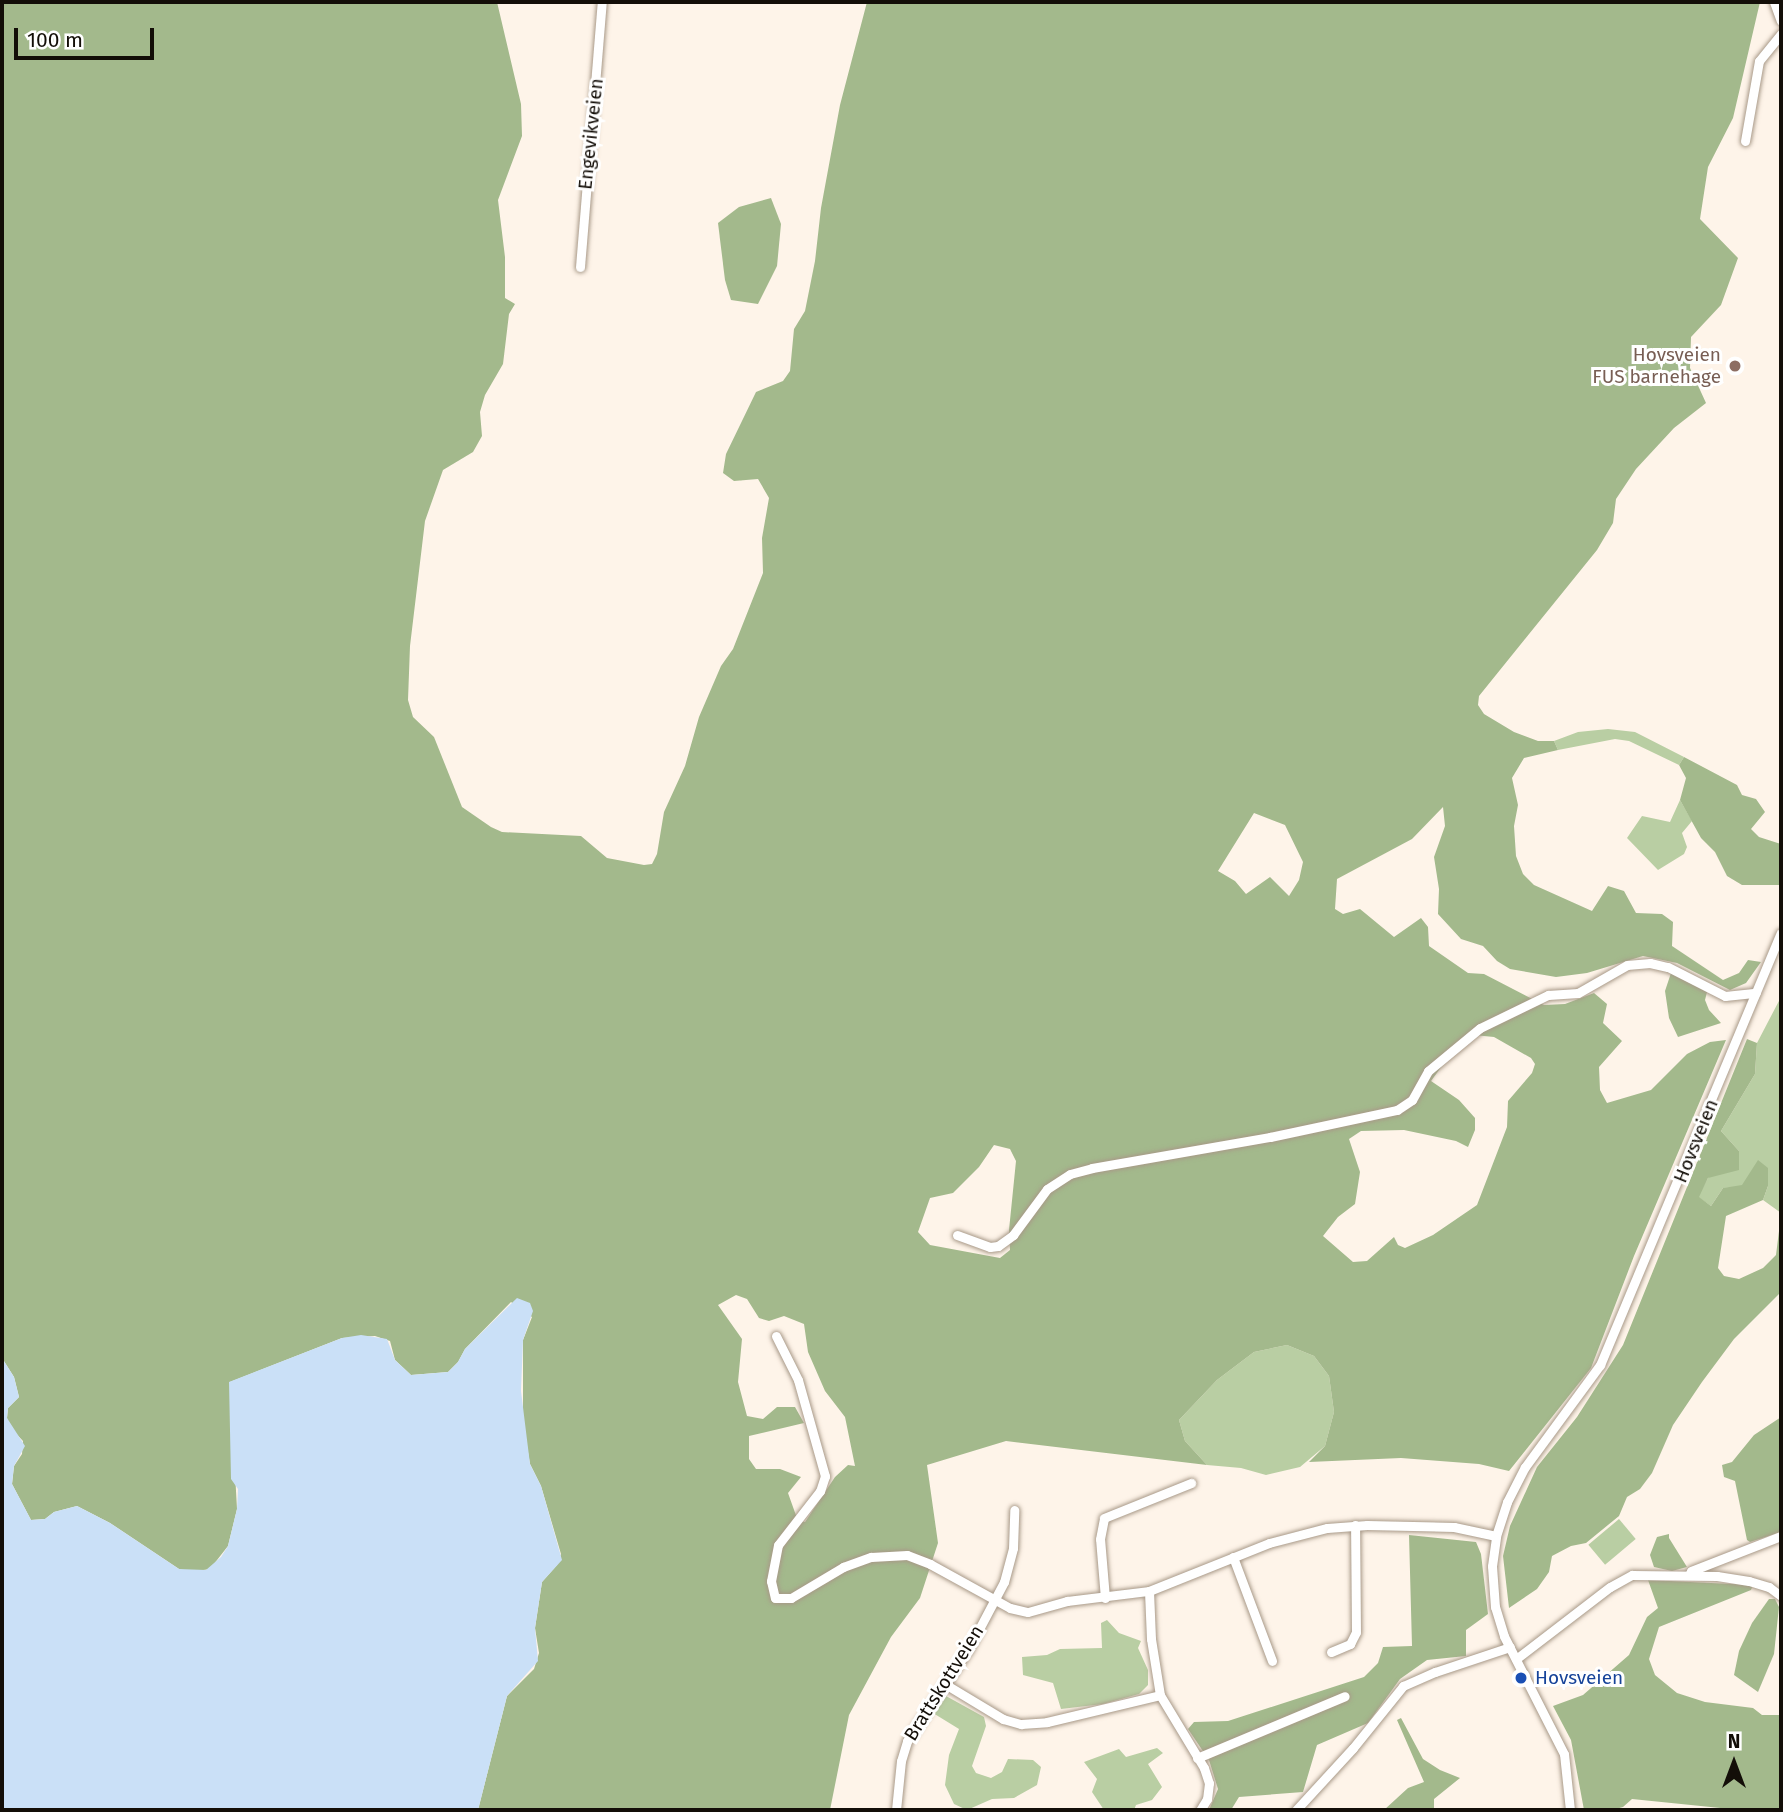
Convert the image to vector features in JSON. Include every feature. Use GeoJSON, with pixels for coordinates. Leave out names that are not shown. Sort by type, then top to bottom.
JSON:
{"type":"FeatureCollection","features":[{"type":"Feature","properties":{"kind":"street","name":"Engevikveien"},"geometry":{"type":"LineString","coordinates":[[580,267],[602,2]]}},
{"type":"Feature","properties":{"kind":"street"},"geometry":{"type":"LineString","coordinates":[[1774,2],[1781,21]]}},
{"type":"Feature","properties":{"kind":"street"},"geometry":{"type":"LineString","coordinates":[[1745,141],[1759,61],[1781,34]]}},
{"type":"Feature","properties":{"kind":"street","name":"Hovsveien"},"geometry":{"type":"LineString","coordinates":[[1570,1810],[1564,1754],[1510,1647],[1494,1606],[1492,1566],[1496,1536],[1507,1502],[1525,1467],[1600,1365],[1781,933]]}},
{"type":"Feature","properties":{"kind":"street"},"geometry":{"type":"LineString","coordinates":[[957,1236],[990,1247],[998,1246],[1013,1235],[1047,1188],[1070,1174],[1397,1110],[1412,1100],[1429,1071],[1480,1028],[1548,995],[1578,993],[1627,965],[1650,963],[1668,967],[1726,996],[1756,993]]}},
{"type":"Feature","properties":{"kind":"street"},"geometry":{"type":"LineString","coordinates":[[776,1336],[798,1380],[825,1476],[820,1491],[778,1545],[771,1581],[775,1598],[791,1598],[844,1567],[871,1557],[906,1555],[995,1600],[1028,1612],[1067,1601],[1149,1591],[1297,1534],[1355,1525],[1454,1527],[1496,1536]]}},
{"type":"Feature","properties":{"kind":"street"},"geometry":{"type":"LineString","coordinates":[[1105,1598],[1100,1539],[1104,1518],[1191,1483]]}},
{"type":"Feature","properties":{"kind":"street","name":"Brattskottveien"},"geometry":{"type":"LineString","coordinates":[[896,1810],[903,1749],[995,1600],[1012,1556],[1014,1510]]}},
{"type":"Feature","properties":{"kind":"street"},"geometry":{"type":"LineString","coordinates":[[1331,1652],[1350,1644],[1356,1632],[1355,1525]]}},
{"type":"Feature","properties":{"kind":"street"},"geometry":{"type":"LineString","coordinates":[[1689,1575],[1781,1536]]}},
{"type":"Feature","properties":{"kind":"street"},"geometry":{"type":"LineString","coordinates":[[1233,1557],[1272,1661]]}},
{"type":"Feature","properties":{"kind":"street"},"geometry":{"type":"LineString","coordinates":[[1710,1564],[1713,1576]]}},
{"type":"Feature","properties":{"kind":"street"},"geometry":{"type":"LineString","coordinates":[[1516,1659],[1621,1579],[1645,1573],[1713,1576],[1759,1583],[1781,1596]]}},
{"type":"Feature","properties":{"kind":"street"},"geometry":{"type":"LineString","coordinates":[[1149,1591],[1151,1639],[1160,1695],[1209,1783],[1207,1799],[1200,1810]]}},
{"type":"Feature","properties":{"kind":"street"},"geometry":{"type":"LineString","coordinates":[[1296,1810],[1353,1748],[1403,1686],[1435,1672],[1510,1647]]}},
{"type":"Feature","properties":{"kind":"street"},"geometry":{"type":"LineString","coordinates":[[945,1684],[1003,1719],[1028,1724],[1160,1695]]}},
{"type":"Feature","properties":{"kind":"street"},"geometry":{"type":"LineString","coordinates":[[1197,1758],[1345,1696]]}},
{"type":"Feature","properties":{"kind":"green space"},"geometry":{"type":"Polygon","coordinates":[[[2,2],[497,2],[521,104],[522,136],[498,200],[505,257],[505,298],[515,304],[509,314],[503,364],[485,395],[480,412],[482,436],[473,452],[443,470],[425,521],[410,646],[408,700],[413,717],[434,737],[462,807],[502,832],[581,836],[607,858],[644,865],[652,864],[657,854],[664,812],[685,766],[699,717],[721,666],[733,649],[763,573],[762,538],[769,498],[758,479],[734,481],[723,473],[726,454],[756,392],[783,381],[790,371],[794,329],[805,311],[815,261],[821,208],[840,105],[867,2],[1760,2],[1733,118],[1708,167],[1700,219],[1738,258],[1721,305],[1691,337],[1690,368],[1706,403],[1674,428],[1636,469],[1616,499],[1613,523],[1597,550],[1479,696],[1478,705],[1484,714],[1514,732],[1538,741],[1554,741],[1558,750],[1524,758],[1512,778],[1518,805],[1514,826],[1516,856],[1523,874],[1534,885],[1592,911],[1608,886],[1624,891],[1636,913],[1662,914],[1673,922],[1672,946],[1723,980],[1739,973],[1748,960],[1761,962],[1746,983],[1730,990],[1677,963],[1643,956],[1587,973],[1556,977],[1510,969],[1497,961],[1483,946],[1461,939],[1438,914],[1439,889],[1434,857],[1445,826],[1443,807],[1412,839],[1337,879],[1335,909],[1343,914],[1360,909],[1394,937],[1421,918],[1428,927],[1429,946],[1468,973],[1484,974],[1544,1005],[1565,1004],[1594,993],[1607,1004],[1603,1023],[1622,1041],[1599,1067],[1600,1090],[1607,1103],[1651,1090],[1687,1054],[1710,1042],[1726,1040],[1634,1256],[1591,1368],[1509,1471],[1479,1464],[1401,1458],[1309,1462],[1325,1446],[1334,1412],[1329,1376],[1314,1356],[1287,1345],[1254,1352],[1217,1380],[1179,1420],[1185,1441],[1207,1465],[1006,1441],[927,1465],[938,1543],[920,1598],[891,1637],[849,1715],[830,1810],[478,1810],[507,1696],[534,1669],[539,1653],[535,1628],[542,1582],[557,1565],[561,1554],[541,1486],[530,1464],[523,1422],[523,1340],[532,1317],[511,1302],[465,1349],[448,1372],[411,1375],[395,1360],[390,1341],[375,1336],[342,1338],[230,1382],[237,1509],[228,1546],[210,1569],[190,1572],[179,1569],[110,1523],[77,1506],[54,1512],[45,1519],[31,1520],[12,1484],[14,1466],[22,1454],[23,1441],[9,1426],[8,1408],[19,1397],[14,1377],[2,1358],[2,2]],[[1254,813],[1218,871],[1235,881],[1246,894],[1270,877],[1289,896],[1299,880],[1303,862],[1285,825],[1254,813]],[[1474,1035],[1450,1055],[1431,1081],[1459,1100],[1475,1118],[1475,1130],[1468,1147],[1456,1141],[1404,1130],[1361,1131],[1349,1139],[1360,1172],[1355,1204],[1338,1217],[1323,1236],[1353,1262],[1367,1261],[1394,1237],[1398,1245],[1405,1248],[1433,1235],[1477,1205],[1507,1127],[1508,1101],[1532,1073],[1535,1064],[1531,1058],[1494,1037],[1474,1035]],[[994,1145],[979,1167],[953,1193],[930,1198],[918,1232],[930,1245],[1000,1258],[1010,1250],[1009,1230],[1016,1161],[1010,1149],[994,1145]],[[736,1295],[718,1305],[742,1339],[738,1382],[747,1416],[763,1419],[777,1407],[795,1407],[804,1423],[749,1436],[749,1459],[756,1469],[780,1469],[801,1477],[788,1493],[798,1521],[805,1522],[835,1477],[848,1465],[855,1466],[845,1417],[825,1391],[808,1352],[804,1324],[784,1316],[769,1321],[759,1318],[747,1299],[736,1295]]]}},
{"type":"Feature","properties":{"kind":"green space"},"geometry":{"type":"Polygon","coordinates":[[[771,198],[781,224],[777,266],[758,304],[731,300],[725,280],[718,223],[739,207],[771,198]]]}},
{"type":"Feature","properties":{"kind":"green space"},"geometry":{"type":"Polygon","coordinates":[[[1608,729],[1635,732],[1684,757],[1679,765],[1629,741],[1615,739],[1558,750],[1554,741],[1578,732],[1608,729]]]}},
{"type":"Feature","properties":{"kind":"green space"},"geometry":{"type":"Polygon","coordinates":[[[1684,757],[1737,785],[1742,795],[1756,799],[1765,812],[1751,829],[1759,837],[1781,844],[1781,885],[1742,885],[1727,876],[1715,852],[1701,838],[1680,800],[1686,778],[1679,765],[1684,757]]]}},
{"type":"Feature","properties":{"kind":"green space"},"geometry":{"type":"Polygon","coordinates":[[[1680,800],[1692,821],[1682,833],[1687,847],[1684,854],[1658,870],[1627,838],[1642,816],[1670,822],[1680,800]]]}},
{"type":"Feature","properties":{"kind":"green space"},"geometry":{"type":"Polygon","coordinates":[[[1671,973],[1685,977],[1707,992],[1705,1000],[1709,1010],[1721,1023],[1678,1037],[1669,1018],[1665,991],[1671,973]]]}},
{"type":"Feature","properties":{"kind":"green space"},"geometry":{"type":"Polygon","coordinates":[[[1781,997],[1781,1213],[1763,1200],[1768,1186],[1723,1188],[1711,1206],[1698,1197],[1708,1178],[1739,1151],[1721,1131],[1755,1074],[1757,1043],[1781,997]]]}},
{"type":"Feature","properties":{"kind":"green space"},"geometry":{"type":"Polygon","coordinates":[[[1747,1039],[1757,1043],[1755,1074],[1721,1131],[1739,1151],[1739,1170],[1708,1178],[1699,1197],[1711,1206],[1723,1188],[1742,1185],[1758,1160],[1768,1168],[1768,1186],[1763,1200],[1726,1216],[1718,1268],[1724,1276],[1739,1279],[1763,1268],[1776,1255],[1781,1215],[1781,1292],[1734,1339],[1702,1382],[1673,1425],[1652,1473],[1640,1489],[1627,1497],[1619,1516],[1586,1543],[1571,1546],[1552,1556],[1549,1572],[1537,1589],[1509,1608],[1503,1556],[1510,1526],[1537,1467],[1577,1417],[1623,1345],[1747,1039]]]}},
{"type":"Feature","properties":{"kind":"green space"},"geometry":{"type":"Polygon","coordinates":[[[1287,1345],[1314,1356],[1329,1376],[1334,1412],[1325,1446],[1300,1467],[1266,1475],[1241,1468],[1207,1465],[1185,1441],[1179,1420],[1217,1380],[1254,1352],[1287,1345]]]}},
{"type":"Feature","properties":{"kind":"green space"},"geometry":{"type":"Polygon","coordinates":[[[1781,1417],[1781,1532],[1750,1542],[1747,1540],[1735,1481],[1724,1477],[1722,1465],[1732,1462],[1754,1435],[1781,1417]]]}},
{"type":"Feature","properties":{"kind":"green space"},"geometry":{"type":"Polygon","coordinates":[[[1619,1519],[1636,1539],[1605,1565],[1588,1545],[1619,1519]]]}},
{"type":"Feature","properties":{"kind":"green space"},"geometry":{"type":"Polygon","coordinates":[[[1669,1534],[1687,1567],[1672,1571],[1654,1567],[1650,1555],[1657,1537],[1669,1534]]]}},
{"type":"Feature","properties":{"kind":"green space"},"geometry":{"type":"Polygon","coordinates":[[[1409,1535],[1476,1542],[1481,1554],[1488,1614],[1466,1630],[1466,1656],[1427,1660],[1400,1679],[1368,1723],[1317,1745],[1303,1792],[1239,1797],[1231,1810],[1209,1810],[1218,1789],[1209,1760],[1188,1729],[1194,1722],[1228,1721],[1364,1677],[1378,1663],[1383,1647],[1412,1646],[1409,1535]]]}},
{"type":"Feature","properties":{"kind":"green space"},"geometry":{"type":"Polygon","coordinates":[[[1648,1580],[1753,1585],[1751,1590],[1659,1627],[1649,1659],[1655,1675],[1677,1693],[1705,1702],[1753,1708],[1762,1715],[1781,1715],[1781,1810],[1740,1810],[1632,1799],[1623,1807],[1612,1810],[1584,1810],[1571,1740],[1553,1706],[1583,1695],[1629,1655],[1647,1617],[1658,1608],[1648,1580]]]}},
{"type":"Feature","properties":{"kind":"green space"},"geometry":{"type":"Polygon","coordinates":[[[1769,1599],[1775,1599],[1779,1607],[1774,1654],[1758,1692],[1734,1675],[1739,1651],[1752,1623],[1769,1599]]]}},
{"type":"Feature","properties":{"kind":"green space"},"geometry":{"type":"Polygon","coordinates":[[[1107,1620],[1119,1633],[1141,1641],[1138,1648],[1148,1670],[1148,1685],[1139,1694],[1103,1704],[1061,1709],[1053,1683],[1023,1675],[1022,1657],[1047,1655],[1060,1649],[1102,1648],[1101,1623],[1107,1620]]]}},
{"type":"Feature","properties":{"kind":"green space"},"geometry":{"type":"Polygon","coordinates":[[[946,1696],[984,1717],[986,1726],[972,1766],[976,1773],[991,1778],[1002,1772],[1008,1759],[1033,1760],[1041,1767],[1037,1785],[1014,1798],[992,1799],[967,1810],[954,1804],[945,1785],[949,1755],[959,1729],[933,1713],[946,1696]]]}},
{"type":"Feature","properties":{"kind":"green space"},"geometry":{"type":"Polygon","coordinates":[[[1401,1718],[1423,1759],[1460,1778],[1434,1799],[1434,1810],[1384,1810],[1408,1788],[1424,1782],[1397,1720],[1401,1718]]]}},
{"type":"Feature","properties":{"kind":"green space"},"geometry":{"type":"Polygon","coordinates":[[[1157,1748],[1163,1753],[1148,1764],[1162,1787],[1152,1800],[1136,1805],[1134,1810],[1104,1810],[1092,1792],[1097,1779],[1084,1762],[1119,1749],[1126,1757],[1157,1748]]]}},
{"type":"Feature","properties":{"kind":"water"},"geometry":{"type":"Polygon","coordinates":[[[517,1298],[530,1303],[533,1311],[523,1340],[521,1391],[530,1464],[541,1486],[562,1560],[542,1582],[535,1628],[538,1661],[507,1696],[478,1810],[2,1810],[2,1358],[14,1377],[19,1397],[8,1408],[7,1418],[25,1446],[14,1466],[12,1484],[31,1520],[45,1519],[54,1512],[77,1506],[110,1523],[179,1569],[206,1570],[221,1557],[228,1546],[237,1509],[238,1489],[231,1479],[229,1382],[342,1338],[361,1335],[387,1339],[395,1360],[411,1375],[448,1372],[465,1349],[517,1298]]]}},
{"type":"Feature","properties":{"kind":"place","name":"Hovsveien FUS barnehage"},"geometry":{"type":"Point","coordinates":[1735,366]}},
{"type":"Feature","properties":{"kind":"place","name":"Hovsveien"},"geometry":{"type":"Point","coordinates":[1521,1678]}}]}
